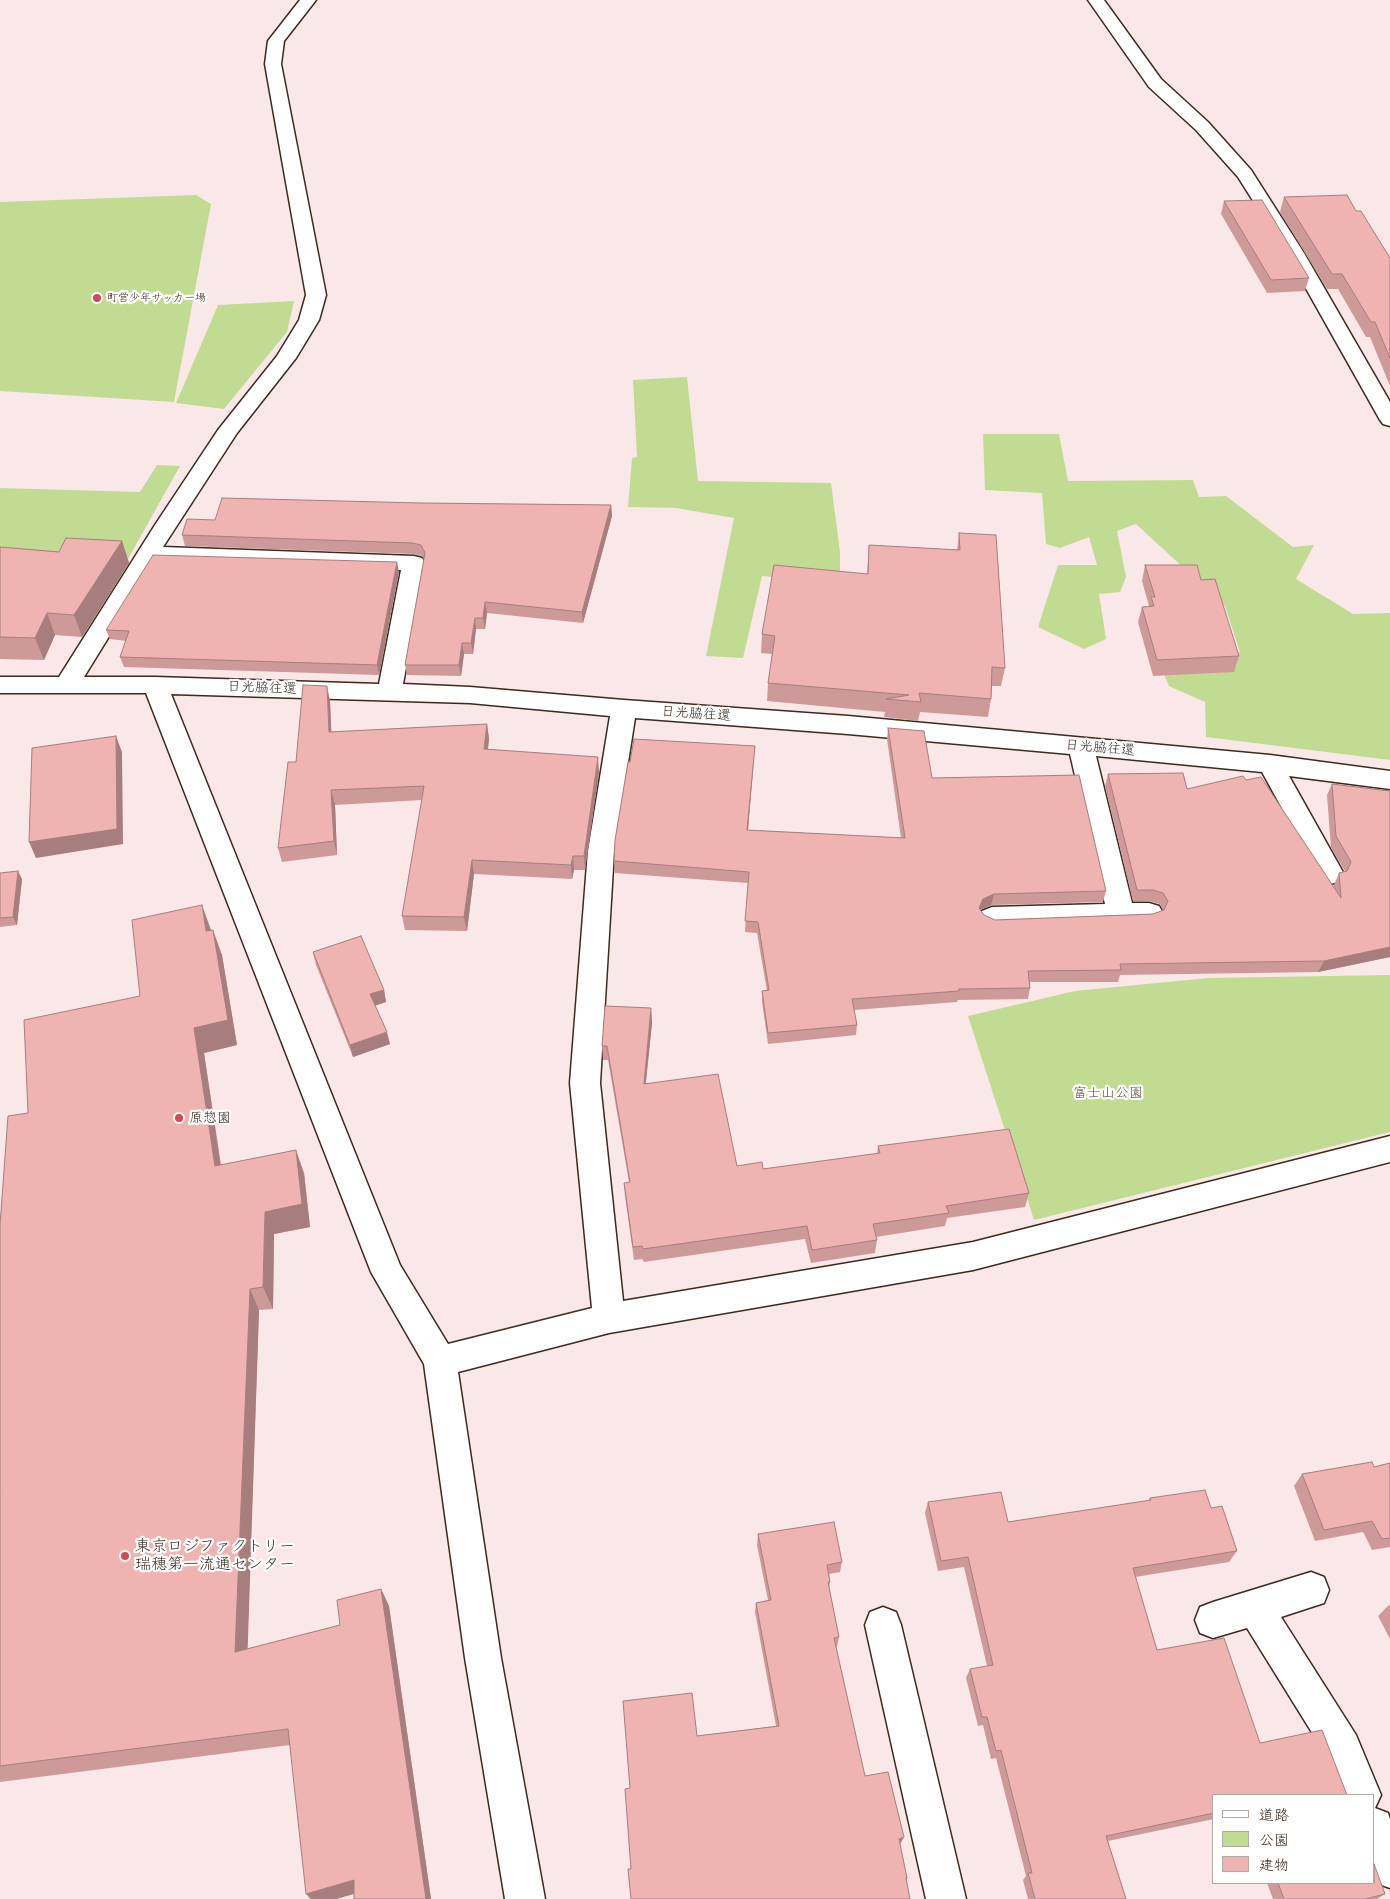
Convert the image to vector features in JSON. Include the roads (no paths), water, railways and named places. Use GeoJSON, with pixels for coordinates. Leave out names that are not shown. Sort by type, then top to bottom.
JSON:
{"type":"FeatureCollection","features":[{"type":"Feature","properties":{"kind":"street"},"geometry":{"type":"LineString","coordinates":[[67,684],[229,430],[286,358],[310,320],[316,295],[273,64],[276,41],[308,0]]}},
{"type":"Feature","properties":{"kind":"street"},"geometry":{"type":"LineString","coordinates":[[1096,0],[1155,83],[1202,126],[1245,174],[1295,253],[1390,420]]}},
{"type":"Feature","properties":{"kind":"street"},"geometry":{"type":"LineString","coordinates":[[149,554],[414,563],[389,692]]}},
{"type":"Feature","properties":{"kind":"street","name":"日光脇往還"},"geometry":{"type":"LineString","coordinates":[[0,685],[155,685],[470,695],[624,709],[848,725],[1081,746],[1270,764],[1390,780]]}},
{"type":"Feature","properties":{"kind":"street"},"geometry":{"type":"LineString","coordinates":[[155,685],[386,1272],[440,1361],[483,1658],[525,1899]]}},
{"type":"Feature","properties":{"kind":"street"},"geometry":{"type":"LineString","coordinates":[[610,1318],[585,1083],[601,851],[624,709]]}},
{"type":"Feature","properties":{"kind":"street"},"geometry":{"type":"LineString","coordinates":[[1081,746],[1121,914]]}},
{"type":"Feature","properties":{"kind":"street"},"geometry":{"type":"LineString","coordinates":[[1270,764],[1331,874]]}},
{"type":"Feature","properties":{"kind":"street"},"geometry":{"type":"LineString","coordinates":[[992,918],[1149,913]]}},
{"type":"Feature","properties":{"kind":"street"},"geometry":{"type":"LineString","coordinates":[[440,1361],[610,1318],[974,1256],[1390,1149]]}},
{"type":"Feature","properties":{"kind":"street"},"geometry":{"type":"LineString","coordinates":[[1214,1620],[1311,1590]]}},
{"type":"Feature","properties":{"kind":"street"},"geometry":{"type":"LineString","coordinates":[[1255,1608],[1343,1748],[1362,1794]]}},
{"type":"Feature","properties":{"kind":"street"},"geometry":{"type":"LineString","coordinates":[[883,1624],[946,1899]]}},
{"type":"Feature","properties":{"kind":"street"},"geometry":{"type":"LineString","coordinates":[[1375,1830],[1390,1869]]}},
{"type":"Feature","properties":{"kind":"place","name":"町営少年サッカー場"},"geometry":{"type":"Point","coordinates":[97,298]}},
{"type":"Feature","properties":{"kind":"place","name":"原惣園"},"geometry":{"type":"Point","coordinates":[179,1118]}},
{"type":"Feature","properties":{"kind":"place","name":"東京ロジファクトリー 瑞穂第一流通センター"},"geometry":{"type":"Point","coordinates":[125,1556]}},
{"type":"Feature","properties":{"kind":"park label","name":"富士山公園"},"geometry":{"type":"Point","coordinates":[1108,1093]}}]}
